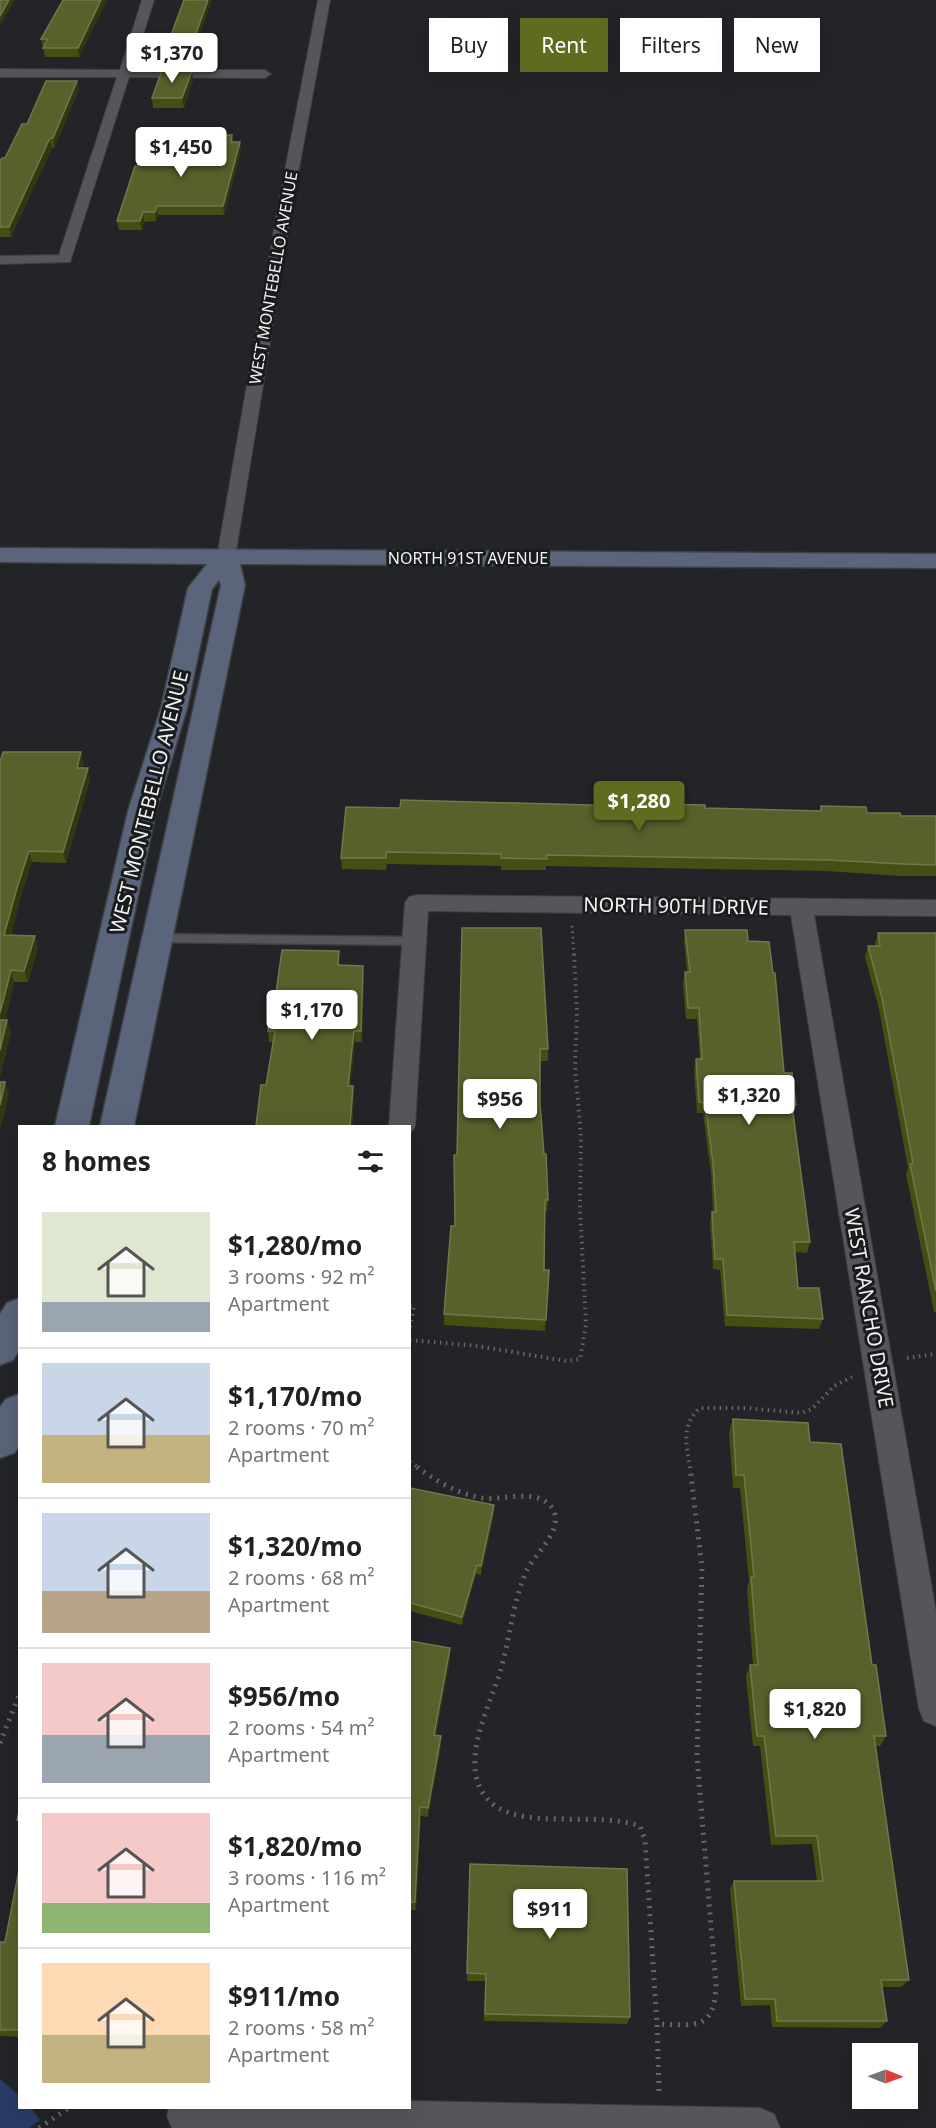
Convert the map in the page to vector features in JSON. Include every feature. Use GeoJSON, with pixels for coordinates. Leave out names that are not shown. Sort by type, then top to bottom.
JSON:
{"type":"FeatureCollection","features":[{"type":"Feature","properties":{"kind":"street"},"geometry":{"type":"LineString","coordinates":[[0,260],[65,259],[148,0]]}},
{"type":"Feature","properties":{"kind":"street","name":"WEST MONTEBELLO AVENUE"},"geometry":{"type":"LineString","coordinates":[[117,1125],[233,585],[226,557],[285,201],[324,0]]}},
{"type":"Feature","properties":{"kind":"street"},"geometry":{"type":"LineString","coordinates":[[0,73],[265,74]]}},
{"type":"Feature","properties":{"kind":"street","name":"NORTH 91ST AVENUE"},"geometry":{"type":"LineString","coordinates":[[0,555],[936,561]]}},
{"type":"Feature","properties":{"kind":"street","name":"WEST MONTEBELLO AVENUE"},"geometry":{"type":"LineString","coordinates":[[72,1125],[142,811],[174,708],[200,588],[226,557]]}},
{"type":"Feature","properties":{"kind":"street","name":"NORTH 90TH DRIVE"},"geometry":{"type":"LineString","coordinates":[[413,941],[417,903],[936,908]]}},
{"type":"Feature","properties":{"kind":"street","name":"WEST RANCHO DRIVE"},"geometry":{"type":"LineString","coordinates":[[801,907],[936,1708]]}},
{"type":"Feature","properties":{"kind":"street"},"geometry":{"type":"LineString","coordinates":[[402,1125],[413,941]]}},
{"type":"Feature","properties":{"kind":"street"},"geometry":{"type":"LineString","coordinates":[[0,1440],[18,1414]]}},
{"type":"Feature","properties":{"kind":"street"},"geometry":{"type":"LineString","coordinates":[[187,2112],[760,2128]]}},
{"type":"Feature","properties":{"kind":"lane"},"geometry":{"type":"LineString","coordinates":[[156,938],[413,941]]}},
{"type":"Feature","properties":{"kind":"path"},"geometry":{"type":"LineString","coordinates":[[411,1340],[477,1346],[566,1361],[580,1359],[583,1353],[586,1326],[580,1208],[581,1137],[574,1066],[577,1016],[573,988],[572,904]]}},
{"type":"Feature","properties":{"kind":"path"},"geometry":{"type":"LineString","coordinates":[[411,1306],[414,1306],[411,1322]]}},
{"type":"Feature","properties":{"kind":"path"},"geometry":{"type":"LineString","coordinates":[[657,2024],[688,2025],[705,2021],[715,2008],[716,1986],[699,1812],[697,1758],[702,1568],[685,1429],[691,1416],[700,1408],[746,1408],[802,1413],[812,1409],[834,1386],[909,1357],[936,1354]]}},
{"type":"Feature","properties":{"kind":"path"},"geometry":{"type":"LineString","coordinates":[[411,1463],[456,1490],[483,1498],[531,1498],[545,1501],[552,1509],[556,1520],[552,1532],[528,1569],[516,1600],[502,1666],[474,1750],[476,1778],[484,1796],[496,1807],[516,1814],[536,1818],[609,1818],[640,1826],[645,1840],[661,2126]]}},
{"type":"Feature","properties":{"kind":"path"},"geometry":{"type":"LineString","coordinates":[[0,1743],[18,1698]]}},
{"type":"Feature","properties":{"kind":"path"},"geometry":{"type":"LineString","coordinates":[[39,2128],[68,2109]]}},
{"type":"Feature","properties":{"kind":"shaded area"},"geometry":{"type":"Polygon","coordinates":[[[0,2079],[18,2094],[18,2109],[32,2109],[40,2120],[29,2128],[0,2128],[0,2079]]]}},
{"type":"Feature","properties":{"kind":"building"},"geometry":{"type":"Polygon","coordinates":[[[0,0],[9,0],[0,16],[0,0]]]}},
{"type":"Feature","properties":{"kind":"building"},"geometry":{"type":"Polygon","coordinates":[[[63,0],[101,0],[78,48],[43,48],[48,39],[41,39],[63,0]]]}},
{"type":"Feature","properties":{"kind":"building"},"geometry":{"type":"Polygon","coordinates":[[[184,0],[208,0],[194,39],[202,39],[195,59],[166,59],[169,49],[166,49],[184,0]]]}},
{"type":"Feature","properties":{"kind":"building"},"geometry":{"type":"Polygon","coordinates":[[[162,70],[192,71],[182,98],[152,98],[162,70]]]}},
{"type":"Feature","properties":{"kind":"building"},"geometry":{"type":"Polygon","coordinates":[[[46,81],[77,81],[53,138],[50,138],[9,227],[0,227],[0,161],[5,158],[22,124],[27,124],[46,81]]]}},
{"type":"Feature","properties":{"kind":"building"},"geometry":{"type":"Polygon","coordinates":[[[206,135],[232,135],[231,142],[240,142],[223,206],[157,206],[155,212],[143,212],[140,221],[117,221],[135,166],[139,166],[144,154],[150,154],[152,150],[202,151],[206,135]]]}},
{"type":"Feature","properties":{"kind":"building"},"geometry":{"type":"Polygon","coordinates":[[[3,752],[81,752],[77,768],[88,768],[63,852],[29,851],[4,935],[35,936],[24,971],[11,970],[0,1013],[0,762],[3,752]]]}},
{"type":"Feature","properties":{"kind":"building"},"geometry":{"type":"Polygon","coordinates":[[[401,800],[663,807],[662,804],[705,805],[705,808],[821,811],[821,806],[866,807],[867,813],[936,816],[936,865],[829,860],[547,855],[547,859],[501,858],[501,854],[386,852],[386,858],[341,858],[346,807],[400,808],[401,800]]]}},
{"type":"Feature","properties":{"kind":"building"},"geometry":{"type":"Polygon","coordinates":[[[462,928],[541,928],[548,1049],[540,1049],[540,1104],[544,1154],[546,1154],[548,1200],[545,1200],[544,1270],[549,1270],[546,1320],[444,1314],[451,1226],[455,1226],[454,1155],[457,1155],[462,928]]]}},
{"type":"Feature","properties":{"kind":"building"},"geometry":{"type":"Polygon","coordinates":[[[685,930],[747,930],[748,941],[769,942],[773,973],[775,973],[784,1073],[792,1073],[796,1105],[792,1105],[810,1242],[794,1242],[798,1288],[819,1288],[823,1319],[727,1315],[723,1259],[715,1259],[712,1212],[716,1212],[713,1163],[705,1103],[699,1102],[696,1059],[702,1059],[699,1008],[688,1008],[685,972],[690,972],[685,930]]]}},
{"type":"Feature","properties":{"kind":"building"},"geometry":{"type":"Polygon","coordinates":[[[878,933],[936,933],[936,1291],[910,1164],[913,1163],[882,998],[868,946],[880,946],[878,933]]]}},
{"type":"Feature","properties":{"kind":"building"},"geometry":{"type":"Polygon","coordinates":[[[282,950],[339,951],[338,965],[363,966],[361,1031],[354,1031],[348,1086],[353,1086],[350,1125],[256,1125],[261,1085],[266,1085],[275,1031],[268,1031],[272,993],[276,993],[282,950]]]}},
{"type":"Feature","properties":{"kind":"building"},"geometry":{"type":"Polygon","coordinates":[[[0,1020],[7,1020],[0,1050],[0,1020]]]}},
{"type":"Feature","properties":{"kind":"building"},"geometry":{"type":"Polygon","coordinates":[[[0,1082],[5,1082],[0,1105],[0,1082]]]}},
{"type":"Feature","properties":{"kind":"building"},"geometry":{"type":"Polygon","coordinates":[[[733,1419],[808,1423],[810,1442],[841,1444],[872,1665],[876,1665],[886,1736],[874,1736],[909,1980],[881,1980],[887,2021],[777,2021],[775,1999],[745,1999],[734,1881],[823,1881],[817,1836],[776,1836],[764,1736],[757,1736],[750,1665],[758,1665],[751,1577],[754,1577],[744,1475],[736,1475],[733,1419]]]}},
{"type":"Feature","properties":{"kind":"building"},"geometry":{"type":"Polygon","coordinates":[[[411,1488],[494,1505],[481,1566],[477,1565],[462,1617],[411,1603],[411,1488]]]}},
{"type":"Feature","properties":{"kind":"building"},"geometry":{"type":"Polygon","coordinates":[[[411,1641],[450,1648],[434,1735],[441,1736],[428,1808],[420,1807],[415,1902],[411,1902],[411,1641]]]}},
{"type":"Feature","properties":{"kind":"building"},"geometry":{"type":"Polygon","coordinates":[[[470,1864],[627,1869],[630,2017],[485,2014],[486,1974],[467,1973],[470,1864]]]}},
{"type":"Feature","properties":{"kind":"building"},"geometry":{"type":"Polygon","coordinates":[[[18,1875],[18,2030],[0,2030],[0,1942],[5,1942],[18,1875]]]}}]}
